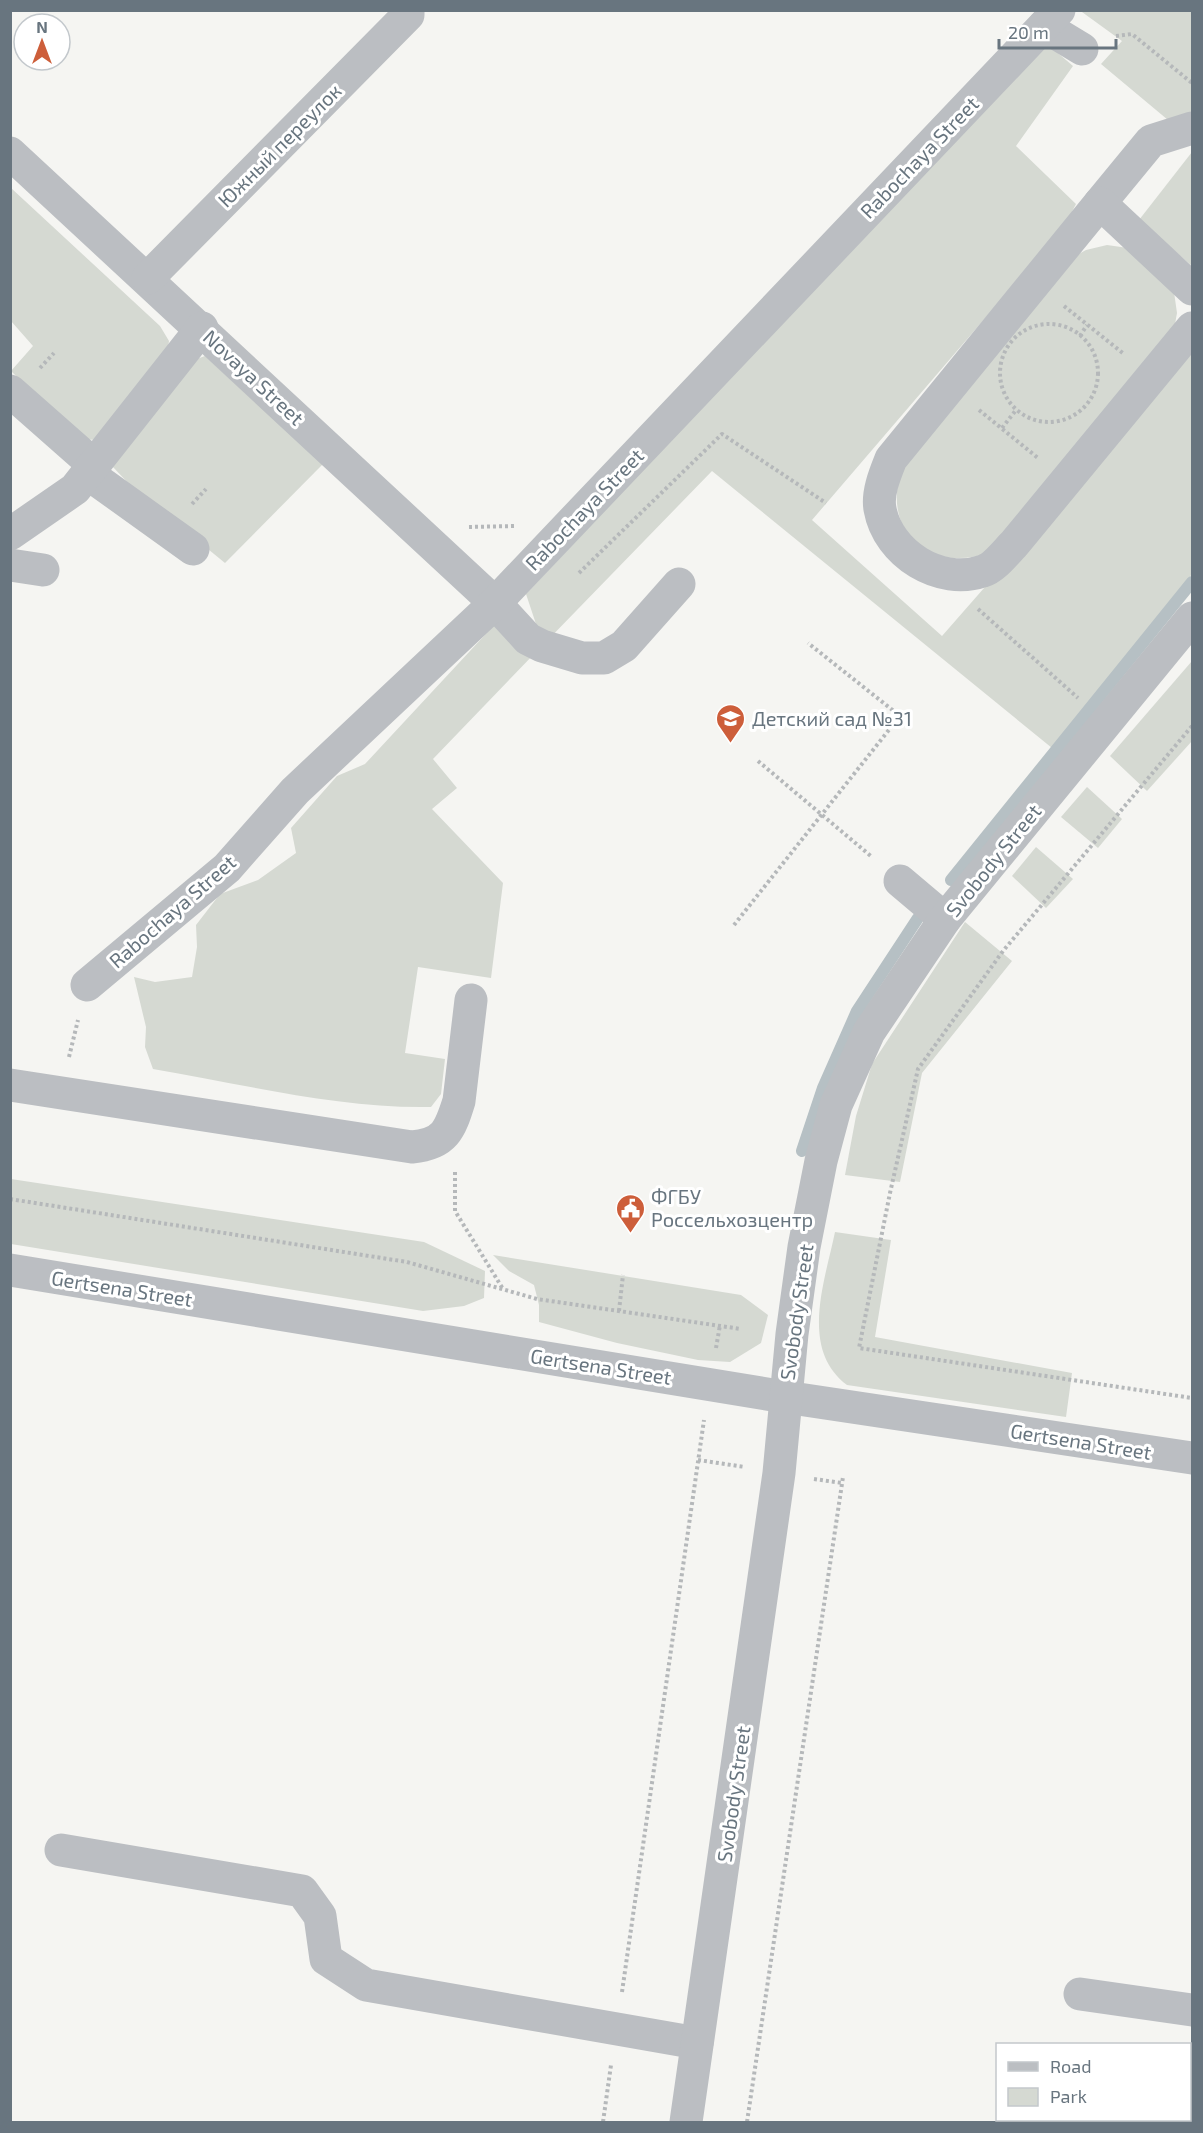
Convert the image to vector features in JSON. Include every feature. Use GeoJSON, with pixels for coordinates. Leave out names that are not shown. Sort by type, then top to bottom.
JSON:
{"type":"FeatureCollection","features":[{"type":"Feature","properties":{"kind":"street","name":"Южный переулок"},"geometry":{"type":"LineString","coordinates":[[148,278],[408,15],[408,10]]}},
{"type":"Feature","properties":{"kind":"street","name":"Rabochaya Street"},"geometry":{"type":"LineString","coordinates":[[87,985],[227,868],[295,791],[495,603],[570,524],[1063,31]]}},
{"type":"Feature","properties":{"kind":"street"},"geometry":{"type":"LineString","coordinates":[[1192,128],[1151,141],[891,459],[882,482],[880,508],[890,536],[906,554],[931,571],[962,576],[986,571],[1014,544],[1192,328]]}},
{"type":"Feature","properties":{"kind":"street","name":"Novaya Street"},"geometry":{"type":"LineString","coordinates":[[10,153],[202,328],[495,603],[528,639],[542,646],[582,658],[604,658],[624,646],[679,584]]}},
{"type":"Feature","properties":{"kind":"street"},"geometry":{"type":"LineString","coordinates":[[1100,203],[1192,289]]}},
{"type":"Feature","properties":{"kind":"street"},"geometry":{"type":"LineString","coordinates":[[10,534],[75,489],[202,328]]}},
{"type":"Feature","properties":{"kind":"street"},"geometry":{"type":"LineString","coordinates":[[10,391],[90,469],[193,549]]}},
{"type":"Feature","properties":{"kind":"street"},"geometry":{"type":"LineString","coordinates":[[10,565],[43,570]]}},
{"type":"Feature","properties":{"kind":"street","name":"Svobody Street"},"geometry":{"type":"LineString","coordinates":[[686,2122],[779,1473],[785,1397],[804,1247],[821,1161],[836,1105],[869,1032],[945,919],[1192,618]]}},
{"type":"Feature","properties":{"kind":"street"},"geometry":{"type":"LineString","coordinates":[[900,881],[945,919]]}},
{"type":"Feature","properties":{"kind":"street"},"geometry":{"type":"LineString","coordinates":[[10,1085],[412,1147],[427,1146],[440,1140],[459,1101],[471,1000]]}},
{"type":"Feature","properties":{"kind":"street","name":"Gertsena Street"},"geometry":{"type":"LineString","coordinates":[[10,1270],[785,1397],[1192,1458]]}},
{"type":"Feature","properties":{"kind":"street"},"geometry":{"type":"LineString","coordinates":[[61,1850],[302,1891],[320,1916],[326,1959],[366,1985],[697,2043]]}},
{"type":"Feature","properties":{"kind":"street"},"geometry":{"type":"LineString","coordinates":[[1080,1994],[1192,2010]]}},
{"type":"Feature","properties":{"kind":"path"},"geometry":{"type":"LineString","coordinates":[[1063,31],[1132,34],[1192,83]]}},
{"type":"Feature","properties":{"kind":"path"},"geometry":{"type":"LineString","coordinates":[[1035,283],[1153,377]]}},
{"type":"Feature","properties":{"kind":"path"},"geometry":{"type":"LineString","coordinates":[[1039,324],[1056,324],[1072,329],[1095,354],[1099,371],[1096,388],[1088,403],[1076,414],[1060,421],[1044,422],[1029,418],[1016,410],[1006,398],[1001,383],[1000,368],[1004,353],[1012,340],[1024,330],[1039,324]]}},
{"type":"Feature","properties":{"kind":"path"},"geometry":{"type":"LineString","coordinates":[[1080,336],[1088,324]]}},
{"type":"Feature","properties":{"kind":"path"},"geometry":{"type":"LineString","coordinates":[[950,387],[1067,481]]}},
{"type":"Feature","properties":{"kind":"path"},"geometry":{"type":"LineString","coordinates":[[1001,428],[1016,410]]}},
{"type":"Feature","properties":{"kind":"path"},"geometry":{"type":"LineString","coordinates":[[570,581],[722,434],[826,503]]}},
{"type":"Feature","properties":{"kind":"path"},"geometry":{"type":"LineString","coordinates":[[414,527],[570,524]]}},
{"type":"Feature","properties":{"kind":"path"},"geometry":{"type":"LineString","coordinates":[[970,603],[1076,697]]}},
{"type":"Feature","properties":{"kind":"path"},"geometry":{"type":"LineString","coordinates":[[734,926],[900,716],[808,643]]}},
{"type":"Feature","properties":{"kind":"path"},"geometry":{"type":"LineString","coordinates":[[1192,726],[1003,951],[918,1069],[859,1348],[1192,1398]]}},
{"type":"Feature","properties":{"kind":"path"},"geometry":{"type":"LineString","coordinates":[[758,761],[900,881]]}},
{"type":"Feature","properties":{"kind":"path"},"geometry":{"type":"LineString","coordinates":[[60,1092],[87,985]]}},
{"type":"Feature","properties":{"kind":"path"},"geometry":{"type":"LineString","coordinates":[[10,1199],[407,1262],[537,1299],[741,1329]]}},
{"type":"Feature","properties":{"kind":"path"},"geometry":{"type":"LineString","coordinates":[[619,1311],[623,1275]]}},
{"type":"Feature","properties":{"kind":"path"},"geometry":{"type":"LineString","coordinates":[[603,2122],[720,1325]]}},
{"type":"Feature","properties":{"kind":"path"},"geometry":{"type":"LineString","coordinates":[[747,2122],[843,1478]]}},
{"type":"Feature","properties":{"kind":"green space"},"geometry":{"type":"Polygon","coordinates":[[[1084,10],[1192,11],[1192,121],[1174,125],[1101,64],[1122,41],[1082,12],[1084,10]]]}},
{"type":"Feature","properties":{"kind":"green space"},"geometry":{"type":"Polygon","coordinates":[[[1045,42],[1073,66],[1016,146],[1076,204],[1065,225],[812,520],[942,636],[1180,364],[1192,354],[1192,574],[1052,748],[712,471],[543,645],[526,594],[1045,42]]]}},
{"type":"Feature","properties":{"kind":"green space"},"geometry":{"type":"Polygon","coordinates":[[[1192,152],[1192,266],[1139,220],[1192,152]]]}},
{"type":"Feature","properties":{"kind":"green space"},"geometry":{"type":"Polygon","coordinates":[[[11,188],[160,326],[169,341],[167,354],[96,440],[83,439],[70,429],[11,371],[33,346],[11,321],[11,188]]]}},
{"type":"Feature","properties":{"kind":"green space"},"geometry":{"type":"Polygon","coordinates":[[[1107,245],[1128,248],[1174,292],[1177,313],[1173,335],[992,552],[968,558],[946,557],[927,551],[912,540],[902,524],[897,506],[898,484],[905,460],[1066,261],[1086,250],[1107,245]]]}},
{"type":"Feature","properties":{"kind":"green space"},"geometry":{"type":"Polygon","coordinates":[[[205,356],[323,464],[225,563],[131,486],[112,466],[194,360],[205,356]]]}},
{"type":"Feature","properties":{"kind":"green space"},"geometry":{"type":"Polygon","coordinates":[[[496,623],[536,652],[433,759],[457,788],[432,809],[503,883],[491,978],[418,967],[405,1053],[445,1059],[441,1094],[431,1107],[362,1104],[327,1100],[153,1069],[145,1047],[146,1027],[134,977],[155,982],[192,977],[197,947],[196,925],[220,894],[258,880],[296,853],[291,828],[337,776],[365,764],[496,623]]]}},
{"type":"Feature","properties":{"kind":"green space"},"geometry":{"type":"Polygon","coordinates":[[[1192,661],[1192,741],[1147,791],[1110,756],[1192,661]]]}},
{"type":"Feature","properties":{"kind":"green space"},"geometry":{"type":"Polygon","coordinates":[[[1087,787],[1122,819],[1098,848],[1061,817],[1087,787]]]}},
{"type":"Feature","properties":{"kind":"green space"},"geometry":{"type":"Polygon","coordinates":[[[1036,847],[1073,879],[1046,908],[1012,876],[1036,847]]]}},
{"type":"Feature","properties":{"kind":"green space"},"geometry":{"type":"Polygon","coordinates":[[[965,922],[1012,961],[922,1073],[900,1182],[845,1175],[856,1116],[872,1064],[965,922]]]}},
{"type":"Feature","properties":{"kind":"green space"},"geometry":{"type":"Polygon","coordinates":[[[11,1179],[424,1242],[485,1271],[484,1298],[464,1306],[423,1311],[11,1244],[11,1179]]]}},
{"type":"Feature","properties":{"kind":"green space"},"geometry":{"type":"Polygon","coordinates":[[[835,1232],[891,1240],[875,1337],[1072,1373],[1066,1417],[847,1385],[832,1370],[823,1353],[819,1334],[822,1292],[835,1232]]]}},
{"type":"Feature","properties":{"kind":"green space"},"geometry":{"type":"Polygon","coordinates":[[[493,1255],[741,1295],[768,1315],[761,1343],[730,1362],[698,1360],[617,1343],[539,1322],[539,1305],[534,1285],[509,1271],[493,1255]]]}},
{"type":"Feature","properties":{"kind":"waterway"},"geometry":{"type":"LineString","coordinates":[[951,880],[1192,582]]}},
{"type":"Feature","properties":{"kind":"waterway"},"geometry":{"type":"LineString","coordinates":[[802,1151],[823,1088],[857,1011],[918,918]]}},
{"type":"Feature","properties":{"kind":"place","name":"Детский сад №31"},"geometry":{"type":"Point","coordinates":[731,744]}},
{"type":"Feature","properties":{"kind":"place","name":"ФГБУ Россельхозцентр"},"geometry":{"type":"Point","coordinates":[630,1234]}}]}
